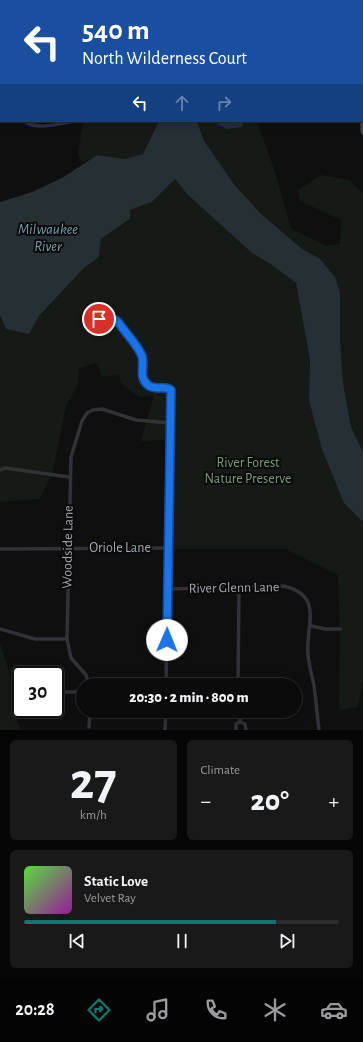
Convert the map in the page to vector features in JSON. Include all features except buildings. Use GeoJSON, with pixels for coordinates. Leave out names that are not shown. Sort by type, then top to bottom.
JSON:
{"type":"FeatureCollection","features":[{"type":"Feature","properties":{"kind":"street"},"geometry":{"type":"LineString","coordinates":[[25,122],[29,125],[37,126],[68,122]]}},
{"type":"Feature","properties":{"kind":"street"},"geometry":{"type":"LineString","coordinates":[[363,122],[363,132]]}},
{"type":"Feature","properties":{"kind":"street"},"geometry":{"type":"LineString","coordinates":[[103,322],[104,326],[100,332],[96,333],[92,330],[90,326],[92,320],[99,319],[103,322],[115,320],[118,322],[141,354],[143,360],[143,380],[147,384],[156,388],[169,388],[171,392],[166,678]]}},
{"type":"Feature","properties":{"kind":"street","name":"Woodside Lane"},"geometry":{"type":"LineString","coordinates":[[87,678],[71,658],[67,639],[69,477],[72,448],[78,429],[87,413],[93,410],[102,410],[136,420],[170,423]]}},
{"type":"Feature","properties":{"kind":"street"},"geometry":{"type":"LineString","coordinates":[[0,470],[5,468],[69,477]]}},
{"type":"Feature","properties":{"kind":"street","name":"Oriole Lane"},"geometry":{"type":"LineString","coordinates":[[0,549],[168,548]]}},
{"type":"Feature","properties":{"kind":"street","name":"River Glenn Lane"},"geometry":{"type":"LineString","coordinates":[[168,589],[284,586],[299,592],[308,604],[311,612],[311,626]]}},
{"type":"Feature","properties":{"kind":"street"},"geometry":{"type":"LineString","coordinates":[[238,678],[239,588]]}},
{"type":"Feature","properties":{"kind":"street"},"geometry":{"type":"LineString","coordinates":[[318,729],[316,700],[307,653],[311,626],[325,629],[340,629]]}},
{"type":"Feature","properties":{"kind":"street"},"geometry":{"type":"LineString","coordinates":[[0,629],[35,639],[67,639]]}},
{"type":"Feature","properties":{"kind":"street"},"geometry":{"type":"LineString","coordinates":[[64,692],[76,692]]}},
{"type":"Feature","properties":{"kind":"street"},"geometry":{"type":"LineString","coordinates":[[88,727],[89,718]]}},
{"type":"Feature","properties":{"kind":"street"},"geometry":{"type":"LineString","coordinates":[[165,730],[166,718]]}},
{"type":"Feature","properties":{"kind":"street"},"geometry":{"type":"LineString","coordinates":[[236,730],[236,724],[240,722],[240,718]]}},
{"type":"Feature","properties":{"kind":"street"},"geometry":{"type":"LineString","coordinates":[[240,722],[245,724],[246,730]]}},
{"type":"Feature","properties":{"kind":"green space"},"geometry":{"type":"Polygon","coordinates":[[[83,122],[158,123],[143,154],[125,159],[97,155],[82,163],[78,154],[83,122]]]}},
{"type":"Feature","properties":{"kind":"green space"},"geometry":{"type":"Polygon","coordinates":[[[197,122],[217,122],[217,124],[242,127],[244,122],[257,122],[276,175],[291,229],[327,246],[340,244],[341,220],[300,201],[298,190],[321,175],[349,180],[363,193],[363,452],[351,427],[343,383],[340,340],[340,293],[319,258],[302,249],[260,213],[234,184],[204,141],[197,122]]]}},
{"type":"Feature","properties":{"kind":"green space","name":"River Forest Nature Preserve"},"geometry":{"type":"Polygon","coordinates":[[[175,178],[188,195],[252,253],[272,265],[296,283],[310,360],[309,400],[344,503],[363,522],[363,679],[358,707],[339,710],[340,634],[338,575],[285,549],[170,549],[171,439],[141,441],[154,396],[139,397],[121,383],[119,374],[102,377],[97,363],[79,368],[78,384],[66,406],[53,471],[40,499],[0,502],[0,315],[2,322],[29,334],[39,316],[84,268],[99,257],[101,239],[130,220],[130,210],[152,202],[175,178]]]}},
{"type":"Feature","properties":{"kind":"green space"},"geometry":{"type":"Polygon","coordinates":[[[0,643],[12,682],[12,718],[16,718],[21,730],[0,730],[0,643]]]}},
{"type":"Feature","properties":{"kind":"water","name":"Milwaukee River"},"geometry":{"type":"Polygon","coordinates":[[[197,122],[204,141],[234,184],[260,213],[302,249],[319,258],[335,277],[340,293],[340,340],[343,383],[351,427],[363,452],[363,522],[344,503],[322,449],[309,400],[310,360],[296,283],[272,265],[252,253],[188,195],[175,179],[152,202],[130,210],[130,219],[101,239],[99,257],[84,268],[39,316],[29,334],[6,329],[0,315],[0,202],[32,192],[62,178],[97,155],[125,159],[143,154],[158,123],[197,122]]]}},
{"type":"Feature","properties":{"kind":"water"},"geometry":{"type":"Polygon","coordinates":[[[217,122],[244,122],[242,127],[227,129],[217,124],[217,122]]]}},
{"type":"Feature","properties":{"kind":"route"},"geometry":{"type":"LineString","coordinates":[[99,319],[103,322],[115,320],[118,322],[141,354],[143,360],[143,380],[147,384],[151,387],[169,388],[171,390],[167,640]]}}]}
